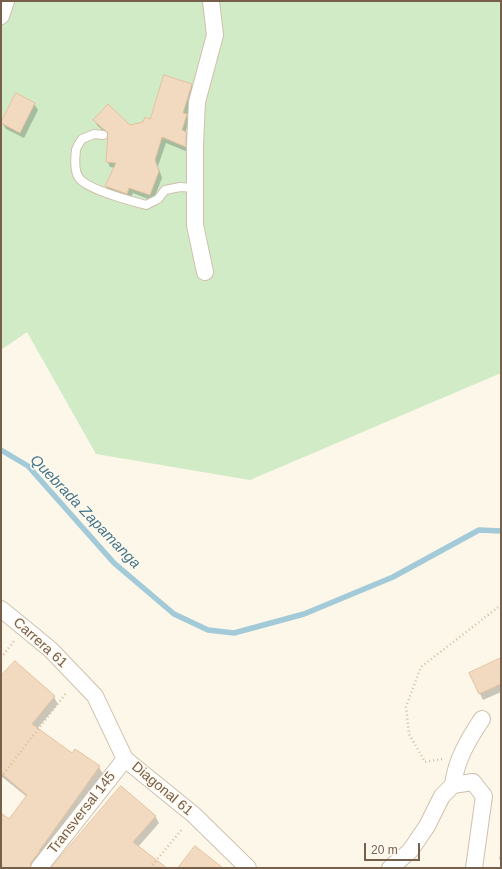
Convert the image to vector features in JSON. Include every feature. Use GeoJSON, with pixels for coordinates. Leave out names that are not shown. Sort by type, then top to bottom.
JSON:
{"type":"FeatureCollection","features":[{"type":"Feature","properties":{"kind":"street"},"geometry":{"type":"LineString","coordinates":[[1,16],[6,1]]}},
{"type":"Feature","properties":{"kind":"street"},"geometry":{"type":"LineString","coordinates":[[205,272],[195,225],[195,144],[198,102],[215,35],[211,1]]}},
{"type":"Feature","properties":{"kind":"street","name":"Carrera 61"},"geometry":{"type":"LineString","coordinates":[[1,609],[51,650],[78,678]]}},
{"type":"Feature","properties":{"kind":"street","name":"Diagonal 61"},"geometry":{"type":"LineString","coordinates":[[78,678],[95,696],[125,758],[194,815],[248,868]]}},
{"type":"Feature","properties":{"kind":"street"},"geometry":{"type":"LineString","coordinates":[[453,785],[455,771],[460,756],[469,738],[482,719]]}},
{"type":"Feature","properties":{"kind":"street","name":"Transversal 145"},"geometry":{"type":"LineString","coordinates":[[38,868],[125,758]]}},
{"type":"Feature","properties":{"kind":"street"},"geometry":{"type":"LineString","coordinates":[[390,868],[410,851],[427,826],[442,796],[453,785],[472,782],[484,796],[474,868]]}},
{"type":"Feature","properties":{"kind":"lane"},"geometry":{"type":"LineString","coordinates":[[104,135],[94,134],[82,138],[76,149],[76,169],[79,178],[88,185],[123,199],[146,205],[158,199],[165,190],[180,187],[196,188]]}},
{"type":"Feature","properties":{"kind":"path"},"geometry":{"type":"LineString","coordinates":[[460,756],[426,762],[409,734],[406,707],[421,667],[501,605]]}},
{"type":"Feature","properties":{"kind":"path"},"geometry":{"type":"LineString","coordinates":[[1,777],[78,678]]}},
{"type":"Feature","properties":{"kind":"path"},"geometry":{"type":"LineString","coordinates":[[150,868],[194,815]]}},
{"type":"Feature","properties":{"kind":"green space"},"geometry":{"type":"Polygon","coordinates":[[[1,1],[501,1],[501,373],[250,480],[96,454],[27,332],[1,350],[1,1]]]}},
{"type":"Feature","properties":{"kind":"building"},"geometry":{"type":"Polygon","coordinates":[[[164,75],[192,84],[183,113],[187,114],[182,130],[186,132],[186,147],[162,137],[155,160],[159,171],[150,195],[129,188],[127,194],[105,186],[116,163],[106,162],[108,133],[93,120],[108,104],[130,125],[143,122],[145,117],[150,119],[164,75]]]}},
{"type":"Feature","properties":{"kind":"building"},"geometry":{"type":"Polygon","coordinates":[[[16,93],[35,103],[20,133],[1,123],[16,93]]]}},
{"type":"Feature","properties":{"kind":"building"},"geometry":{"type":"Polygon","coordinates":[[[501,658],[501,684],[479,694],[469,673],[501,658]]]}},
{"type":"Feature","properties":{"kind":"building"},"geometry":{"type":"Polygon","coordinates":[[[15,661],[55,696],[32,724],[72,753],[75,749],[100,766],[31,862],[30,868],[1,868],[1,813],[9,819],[27,795],[1,773],[1,676],[15,661]]]}},
{"type":"Feature","properties":{"kind":"building"},"geometry":{"type":"Polygon","coordinates":[[[121,786],[156,816],[133,842],[167,868],[51,868],[121,786]]]}},
{"type":"Feature","properties":{"kind":"building"},"geometry":{"type":"Polygon","coordinates":[[[195,846],[223,868],[178,868],[195,846]]]}},
{"type":"Feature","properties":{"kind":"waterway","name":"Quebrada Zapamanga"},"geometry":{"type":"LineString","coordinates":[[1,450],[28,466],[114,563],[174,614],[208,630],[234,633],[304,614],[393,577],[479,530],[501,531]]}}]}
